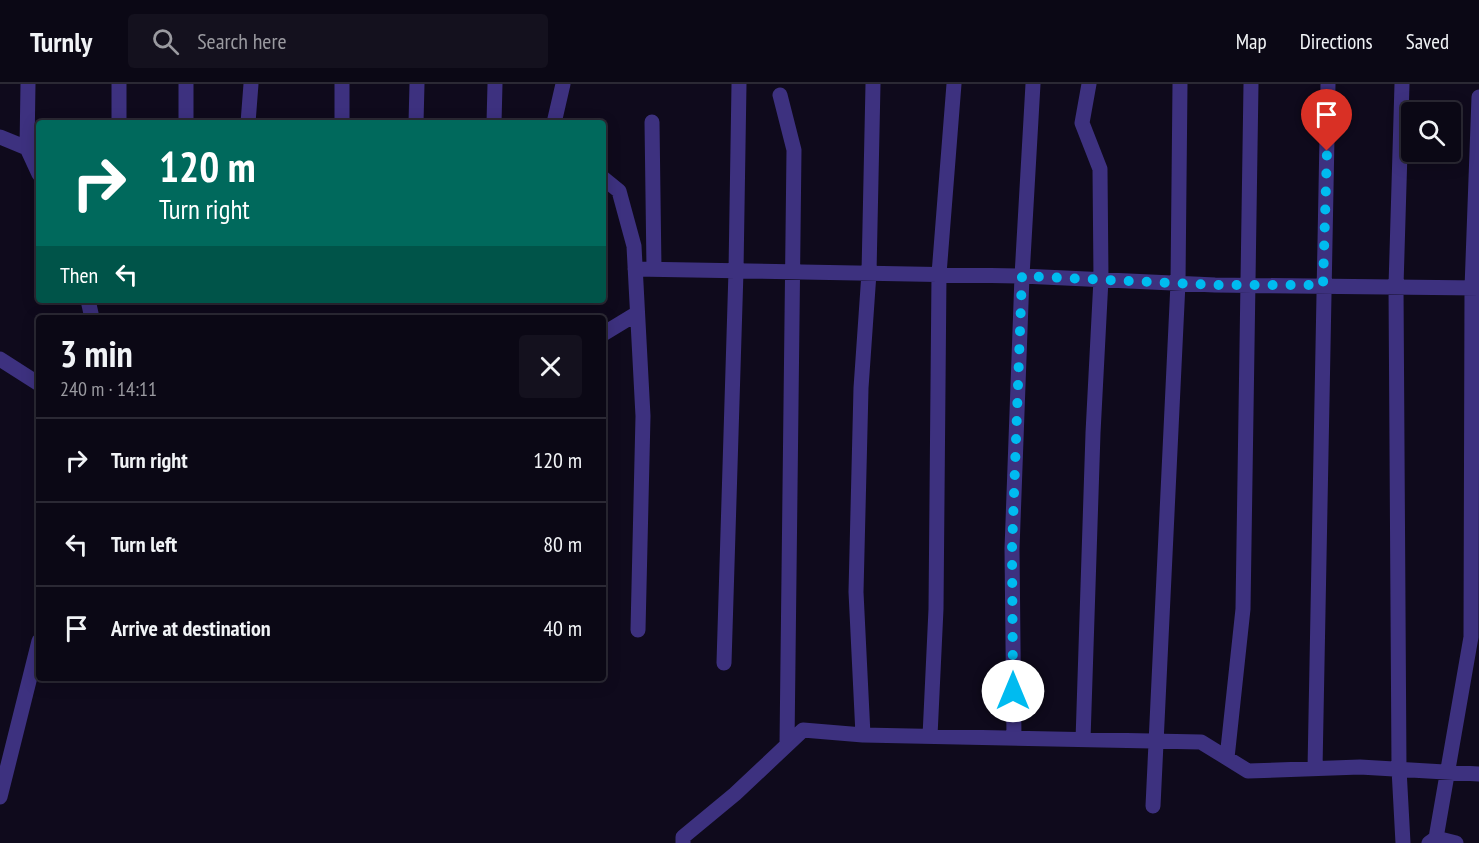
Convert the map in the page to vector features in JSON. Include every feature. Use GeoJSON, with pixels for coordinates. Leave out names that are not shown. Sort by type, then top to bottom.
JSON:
{"type":"FeatureCollection","features":[{"type":"Feature","properties":{"kind":"street"},"geometry":{"type":"LineString","coordinates":[[0,137],[33,147],[28,84]]}},
{"type":"Feature","properties":{"kind":"street"},"geometry":{"type":"LineString","coordinates":[[119,84],[119,120]]}},
{"type":"Feature","properties":{"kind":"street"},"geometry":{"type":"LineString","coordinates":[[186,84],[186,120]]}},
{"type":"Feature","properties":{"kind":"street"},"geometry":{"type":"LineString","coordinates":[[248,120],[251,84]]}},
{"type":"Feature","properties":{"kind":"street"},"geometry":{"type":"LineString","coordinates":[[342,84],[342,120]]}},
{"type":"Feature","properties":{"kind":"street"},"geometry":{"type":"LineString","coordinates":[[416,120],[417,84]]}},
{"type":"Feature","properties":{"kind":"street"},"geometry":{"type":"LineString","coordinates":[[494,120],[495,84]]}},
{"type":"Feature","properties":{"kind":"street"},"geometry":{"type":"LineString","coordinates":[[555,120],[563,84]]}},
{"type":"Feature","properties":{"kind":"street"},"geometry":{"type":"LineString","coordinates":[[724,663],[736,271],[738,84]]}},
{"type":"Feature","properties":{"kind":"street"},"geometry":{"type":"LineString","coordinates":[[862,735],[856,592],[861,388],[869,273],[873,84]]}},
{"type":"Feature","properties":{"kind":"street"},"geometry":{"type":"LineString","coordinates":[[930,736],[936,609],[939,274],[954,84]]}},
{"type":"Feature","properties":{"kind":"street"},"geometry":{"type":"LineString","coordinates":[[1014,738],[1012,549],[1022,276],[1033,84]]}},
{"type":"Feature","properties":{"kind":"street"},"geometry":{"type":"LineString","coordinates":[[1083,740],[1091,466],[1101,279],[1100,169],[1082,123],[1089,84]]}},
{"type":"Feature","properties":{"kind":"street"},"geometry":{"type":"LineString","coordinates":[[1153,806],[1158,741],[1178,283],[1180,84]]}},
{"type":"Feature","properties":{"kind":"street"},"geometry":{"type":"LineString","coordinates":[[1227,758],[1243,609],[1251,84]]}},
{"type":"Feature","properties":{"kind":"street"},"geometry":{"type":"LineString","coordinates":[[1315,769],[1328,84]]}},
{"type":"Feature","properties":{"kind":"street"},"geometry":{"type":"LineString","coordinates":[[1402,84],[1396,286],[1399,769],[1403,843]]}},
{"type":"Feature","properties":{"kind":"street"},"geometry":{"type":"LineString","coordinates":[[780,95],[794,150],[787,745]]}},
{"type":"Feature","properties":{"kind":"street"},"geometry":{"type":"LineString","coordinates":[[1456,843],[1433,840],[1448,771],[1471,637],[1479,97]]}},
{"type":"Feature","properties":{"kind":"street"},"geometry":{"type":"LineString","coordinates":[[652,122],[654,269]]}},
{"type":"Feature","properties":{"kind":"street"},"geometry":{"type":"LineString","coordinates":[[606,180],[619,191],[634,246],[643,416],[638,630]]}},
{"type":"Feature","properties":{"kind":"street"},"geometry":{"type":"LineString","coordinates":[[635,269],[1022,276],[1247,285],[1476,288]]}},
{"type":"Feature","properties":{"kind":"street"},"geometry":{"type":"LineString","coordinates":[[606,332],[636,314]]}},
{"type":"Feature","properties":{"kind":"street"},"geometry":{"type":"LineString","coordinates":[[0,359],[36,382]]}},
{"type":"Feature","properties":{"kind":"street"},"geometry":{"type":"LineString","coordinates":[[0,797],[36,653]]}},
{"type":"Feature","properties":{"kind":"street"},"geometry":{"type":"LineString","coordinates":[[683,843],[683,837],[802,730],[862,735],[1201,742],[1248,771],[1399,769],[1479,774]]}},
{"type":"Feature","properties":{"kind":"route"},"geometry":{"type":"LineString","coordinates":[[1013,691],[1012,549],[1022,276],[1215,285],[1323,285],[1327,151]]}}]}
